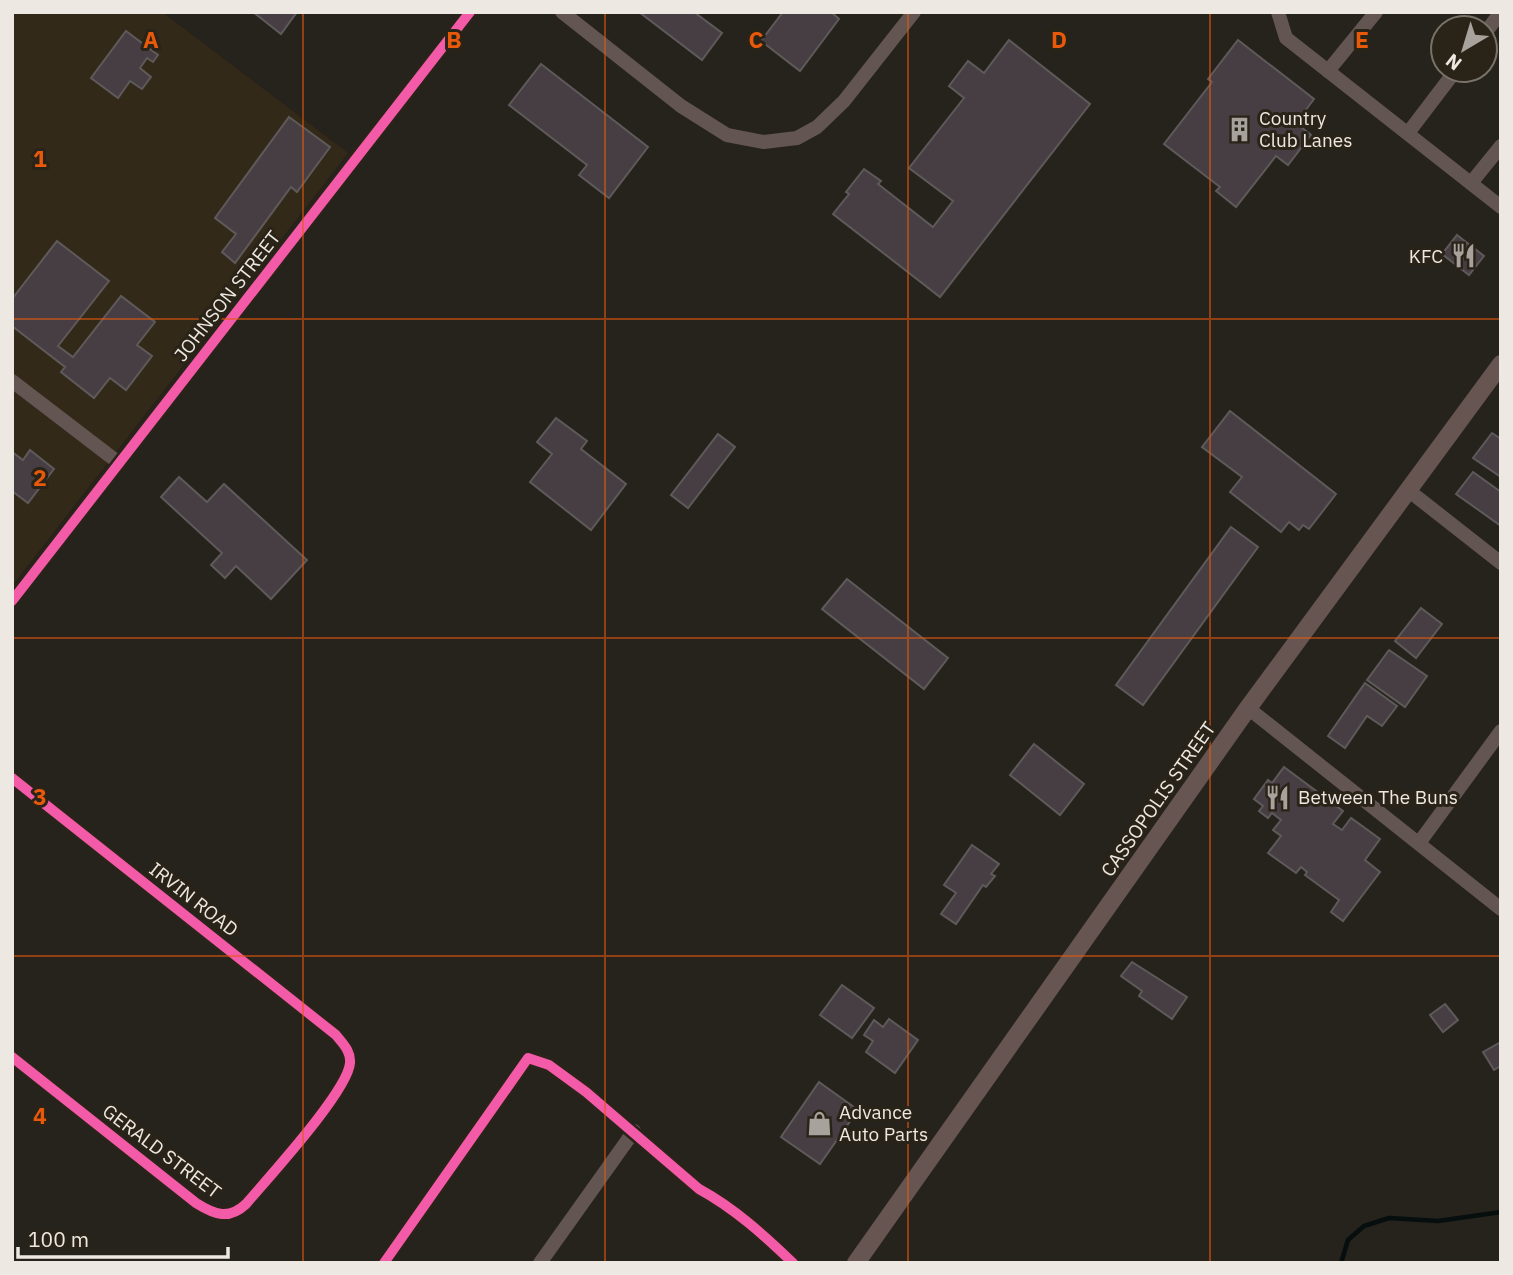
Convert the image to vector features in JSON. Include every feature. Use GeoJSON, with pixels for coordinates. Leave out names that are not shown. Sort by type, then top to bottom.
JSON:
{"type":"FeatureCollection","features":[{"type":"Feature","properties":{"kind":"main road","name":"CASSOPOLIS STREET"},"geometry":{"type":"LineString","coordinates":[[856,1263],[1248,708],[1501,364]]}},
{"type":"Feature","properties":{"kind":"street","name":"JOHNSON STREET"},"geometry":{"type":"LineString","coordinates":[[12,601],[470,12]]}},
{"type":"Feature","properties":{"kind":"street"},"geometry":{"type":"LineString","coordinates":[[562,12],[681,106],[727,135],[764,142],[797,138],[817,127],[844,101],[914,12]]}},
{"type":"Feature","properties":{"kind":"street"},"geometry":{"type":"LineString","coordinates":[[1278,12],[1286,38],[1501,206]]}},
{"type":"Feature","properties":{"kind":"street"},"geometry":{"type":"LineString","coordinates":[[1328,71],[1376,12]]}},
{"type":"Feature","properties":{"kind":"street"},"geometry":{"type":"LineString","coordinates":[[1408,133],[1445,84]]}},
{"type":"Feature","properties":{"kind":"street"},"geometry":{"type":"LineString","coordinates":[[1471,183],[1501,146]]}},
{"type":"Feature","properties":{"kind":"street"},"geometry":{"type":"LineString","coordinates":[[12,381],[119,463]]}},
{"type":"Feature","properties":{"kind":"street"},"geometry":{"type":"LineString","coordinates":[[1408,490],[1501,563]]}},
{"type":"Feature","properties":{"kind":"street"},"geometry":{"type":"LineString","coordinates":[[1248,708],[1501,909]]}},
{"type":"Feature","properties":{"kind":"street"},"geometry":{"type":"LineString","coordinates":[[1419,842],[1501,731]]}},
{"type":"Feature","properties":{"kind":"street","name":"IRVIN ROAD"},"geometry":{"type":"LineString","coordinates":[[12,778],[329,1029],[349,1053]]}},
{"type":"Feature","properties":{"kind":"street","name":"GERALD STREET"},"geometry":{"type":"LineString","coordinates":[[12,1057],[197,1203],[210,1212],[227,1216],[239,1211],[246,1204],[336,1094],[349,1071],[349,1053]]}},
{"type":"Feature","properties":{"kind":"street"},"geometry":{"type":"LineString","coordinates":[[384,1263],[528,1058],[549,1065],[634,1132],[699,1189],[714,1197],[764,1235],[793,1263]]}},
{"type":"Feature","properties":{"kind":"street"},"geometry":{"type":"LineString","coordinates":[[540,1263],[634,1132]]}},
{"type":"Feature","properties":{"kind":"shaded area"},"geometry":{"type":"Polygon","coordinates":[[[12,12],[162,12],[348,153],[12,586],[12,12]]]}},
{"type":"Feature","properties":{"kind":"building"},"geometry":{"type":"Polygon","coordinates":[[[253,12],[297,12],[281,34],[253,12]]]}},
{"type":"Feature","properties":{"kind":"building"},"geometry":{"type":"Polygon","coordinates":[[[639,12],[694,12],[722,33],[702,60],[639,12]]]}},
{"type":"Feature","properties":{"kind":"building"},"geometry":{"type":"Polygon","coordinates":[[[783,12],[831,12],[839,19],[800,71],[761,41],[783,12]]]}},
{"type":"Feature","properties":{"kind":"building"},"geometry":{"type":"Polygon","coordinates":[[[126,31],[158,55],[153,62],[147,58],[140,68],[151,77],[142,89],[130,81],[118,98],[91,78],[126,31]]]}},
{"type":"Feature","properties":{"kind":"building"},"geometry":{"type":"Polygon","coordinates":[[[1009,40],[1090,104],[940,297],[833,214],[864,169],[881,181],[878,184],[933,227],[953,201],[909,168],[964,98],[949,86],[968,61],[984,73],[1009,40]]]}},
{"type":"Feature","properties":{"kind":"building","name":"Country Club Lanes"},"geometry":{"type":"Polygon","coordinates":[[[1238,40],[1314,99],[1296,123],[1311,135],[1288,165],[1276,156],[1236,207],[1216,191],[1220,187],[1164,144],[1212,82],[1208,79],[1238,40]]]}},
{"type":"Feature","properties":{"kind":"building"},"geometry":{"type":"Polygon","coordinates":[[[541,64],[648,147],[609,198],[579,175],[587,165],[509,105],[541,64]]]}},
{"type":"Feature","properties":{"kind":"building"},"geometry":{"type":"Polygon","coordinates":[[[289,117],[330,147],[297,192],[291,187],[235,263],[222,252],[236,234],[215,218],[289,117]]]}},
{"type":"Feature","properties":{"kind":"building"},"geometry":{"type":"Polygon","coordinates":[[[1457,235],[1484,256],[1469,275],[1442,254],[1457,235]]]}},
{"type":"Feature","properties":{"kind":"building"},"geometry":{"type":"Polygon","coordinates":[[[57,241],[109,281],[58,346],[73,357],[121,296],[155,322],[137,345],[152,356],[126,390],[110,378],[94,398],[61,372],[65,367],[12,326],[12,299],[57,241]]]}},
{"type":"Feature","properties":{"kind":"building"},"geometry":{"type":"Polygon","coordinates":[[[1230,411],[1336,494],[1309,529],[1303,525],[1299,530],[1289,522],[1281,532],[1230,492],[1242,477],[1202,447],[1230,411]]]}},
{"type":"Feature","properties":{"kind":"building"},"geometry":{"type":"Polygon","coordinates":[[[556,418],[587,441],[581,449],[626,484],[591,530],[530,482],[552,454],[537,442],[556,418]]]}},
{"type":"Feature","properties":{"kind":"building"},"geometry":{"type":"Polygon","coordinates":[[[1492,433],[1501,439],[1501,477],[1473,458],[1492,433]]]}},
{"type":"Feature","properties":{"kind":"building"},"geometry":{"type":"Polygon","coordinates":[[[718,434],[735,447],[688,508],[671,495],[718,434]]]}},
{"type":"Feature","properties":{"kind":"building"},"geometry":{"type":"Polygon","coordinates":[[[30,450],[54,469],[28,503],[12,491],[12,452],[23,460],[30,450]]]}},
{"type":"Feature","properties":{"kind":"building"},"geometry":{"type":"Polygon","coordinates":[[[1473,472],[1501,492],[1501,526],[1456,494],[1473,472]]]}},
{"type":"Feature","properties":{"kind":"building"},"geometry":{"type":"Polygon","coordinates":[[[179,477],[207,502],[224,484],[307,560],[271,599],[236,566],[225,578],[211,565],[222,553],[161,497],[179,477]]]}},
{"type":"Feature","properties":{"kind":"building"},"geometry":{"type":"Polygon","coordinates":[[[1231,527],[1258,547],[1143,705],[1116,685],[1231,527]]]}},
{"type":"Feature","properties":{"kind":"building"},"geometry":{"type":"Polygon","coordinates":[[[847,579],[948,658],[924,689],[822,609],[847,579]]]}},
{"type":"Feature","properties":{"kind":"building"},"geometry":{"type":"Polygon","coordinates":[[[1421,608],[1442,624],[1416,658],[1395,641],[1421,608]]]}},
{"type":"Feature","properties":{"kind":"building"},"geometry":{"type":"Polygon","coordinates":[[[1389,650],[1427,676],[1405,707],[1367,680],[1389,650]]]}},
{"type":"Feature","properties":{"kind":"building"},"geometry":{"type":"Polygon","coordinates":[[[1365,683],[1397,706],[1382,726],[1367,716],[1345,748],[1328,736],[1365,683]]]}},
{"type":"Feature","properties":{"kind":"building"},"geometry":{"type":"Polygon","coordinates":[[[1034,744],[1084,784],[1060,815],[1010,775],[1034,744]]]}},
{"type":"Feature","properties":{"kind":"building"},"geometry":{"type":"Polygon","coordinates":[[[1284,767],[1343,811],[1333,824],[1342,830],[1351,818],[1380,839],[1365,860],[1380,872],[1343,921],[1331,912],[1339,900],[1305,875],[1307,872],[1301,867],[1296,873],[1268,853],[1281,836],[1273,830],[1281,820],[1272,813],[1268,818],[1259,811],[1263,806],[1254,799],[1268,780],[1272,783],[1284,767]]]}},
{"type":"Feature","properties":{"kind":"building"},"geometry":{"type":"Polygon","coordinates":[[[972,845],[999,864],[991,874],[995,876],[986,887],[983,885],[956,924],[941,914],[956,893],[944,885],[972,845]]]}},
{"type":"Feature","properties":{"kind":"building"},"geometry":{"type":"Polygon","coordinates":[[[1132,962],[1187,997],[1172,1019],[1139,996],[1142,991],[1121,976],[1132,962]]]}},
{"type":"Feature","properties":{"kind":"building"},"geometry":{"type":"Polygon","coordinates":[[[842,985],[874,1008],[852,1038],[820,1015],[842,985]]]}},
{"type":"Feature","properties":{"kind":"building"},"geometry":{"type":"Polygon","coordinates":[[[1445,1004],[1458,1020],[1443,1032],[1430,1015],[1445,1004]]]}},
{"type":"Feature","properties":{"kind":"building"},"geometry":{"type":"Polygon","coordinates":[[[889,1019],[918,1040],[895,1073],[866,1052],[873,1041],[864,1035],[874,1020],[883,1027],[889,1019]]]}},
{"type":"Feature","properties":{"kind":"building"},"geometry":{"type":"Polygon","coordinates":[[[1501,1042],[1501,1066],[1494,1070],[1483,1052],[1501,1042]]]}},
{"type":"Feature","properties":{"kind":"building","name":"Advance Auto Parts"},"geometry":{"type":"Polygon","coordinates":[[[819,1082],[858,1110],[820,1164],[781,1137],[819,1082]]]}},
{"type":"Feature","properties":{"kind":"waterway"},"geometry":{"type":"LineString","coordinates":[[1341,1263],[1348,1240],[1364,1226],[1389,1218],[1438,1221],[1501,1212]]}},
{"type":"Feature","properties":{"kind":"cycle path"},"geometry":{"type":"LineString","coordinates":[[12,601],[470,12]]}},
{"type":"Feature","properties":{"kind":"cycle path"},"geometry":{"type":"LineString","coordinates":[[12,778],[336,1035],[348,1051],[350,1063],[336,1093],[288,1155],[246,1204],[234,1212],[222,1214],[196,1203],[12,1057]]}},
{"type":"Feature","properties":{"kind":"cycle path"},"geometry":{"type":"LineString","coordinates":[[384,1263],[528,1058],[549,1065],[586,1092],[699,1189],[748,1223],[793,1263]]}},
{"type":"Feature","properties":{"kind":"place","name":"Country Club Lanes"},"geometry":{"type":"Point","coordinates":[1239,129]}},
{"type":"Feature","properties":{"kind":"place","name":"KFC"},"geometry":{"type":"Point","coordinates":[1463,256]}},
{"type":"Feature","properties":{"kind":"place","name":"Between The Buns"},"geometry":{"type":"Point","coordinates":[1278,797]}},
{"type":"Feature","properties":{"kind":"place","name":"Advance Auto Parts"},"geometry":{"type":"Point","coordinates":[819,1123]}}]}
